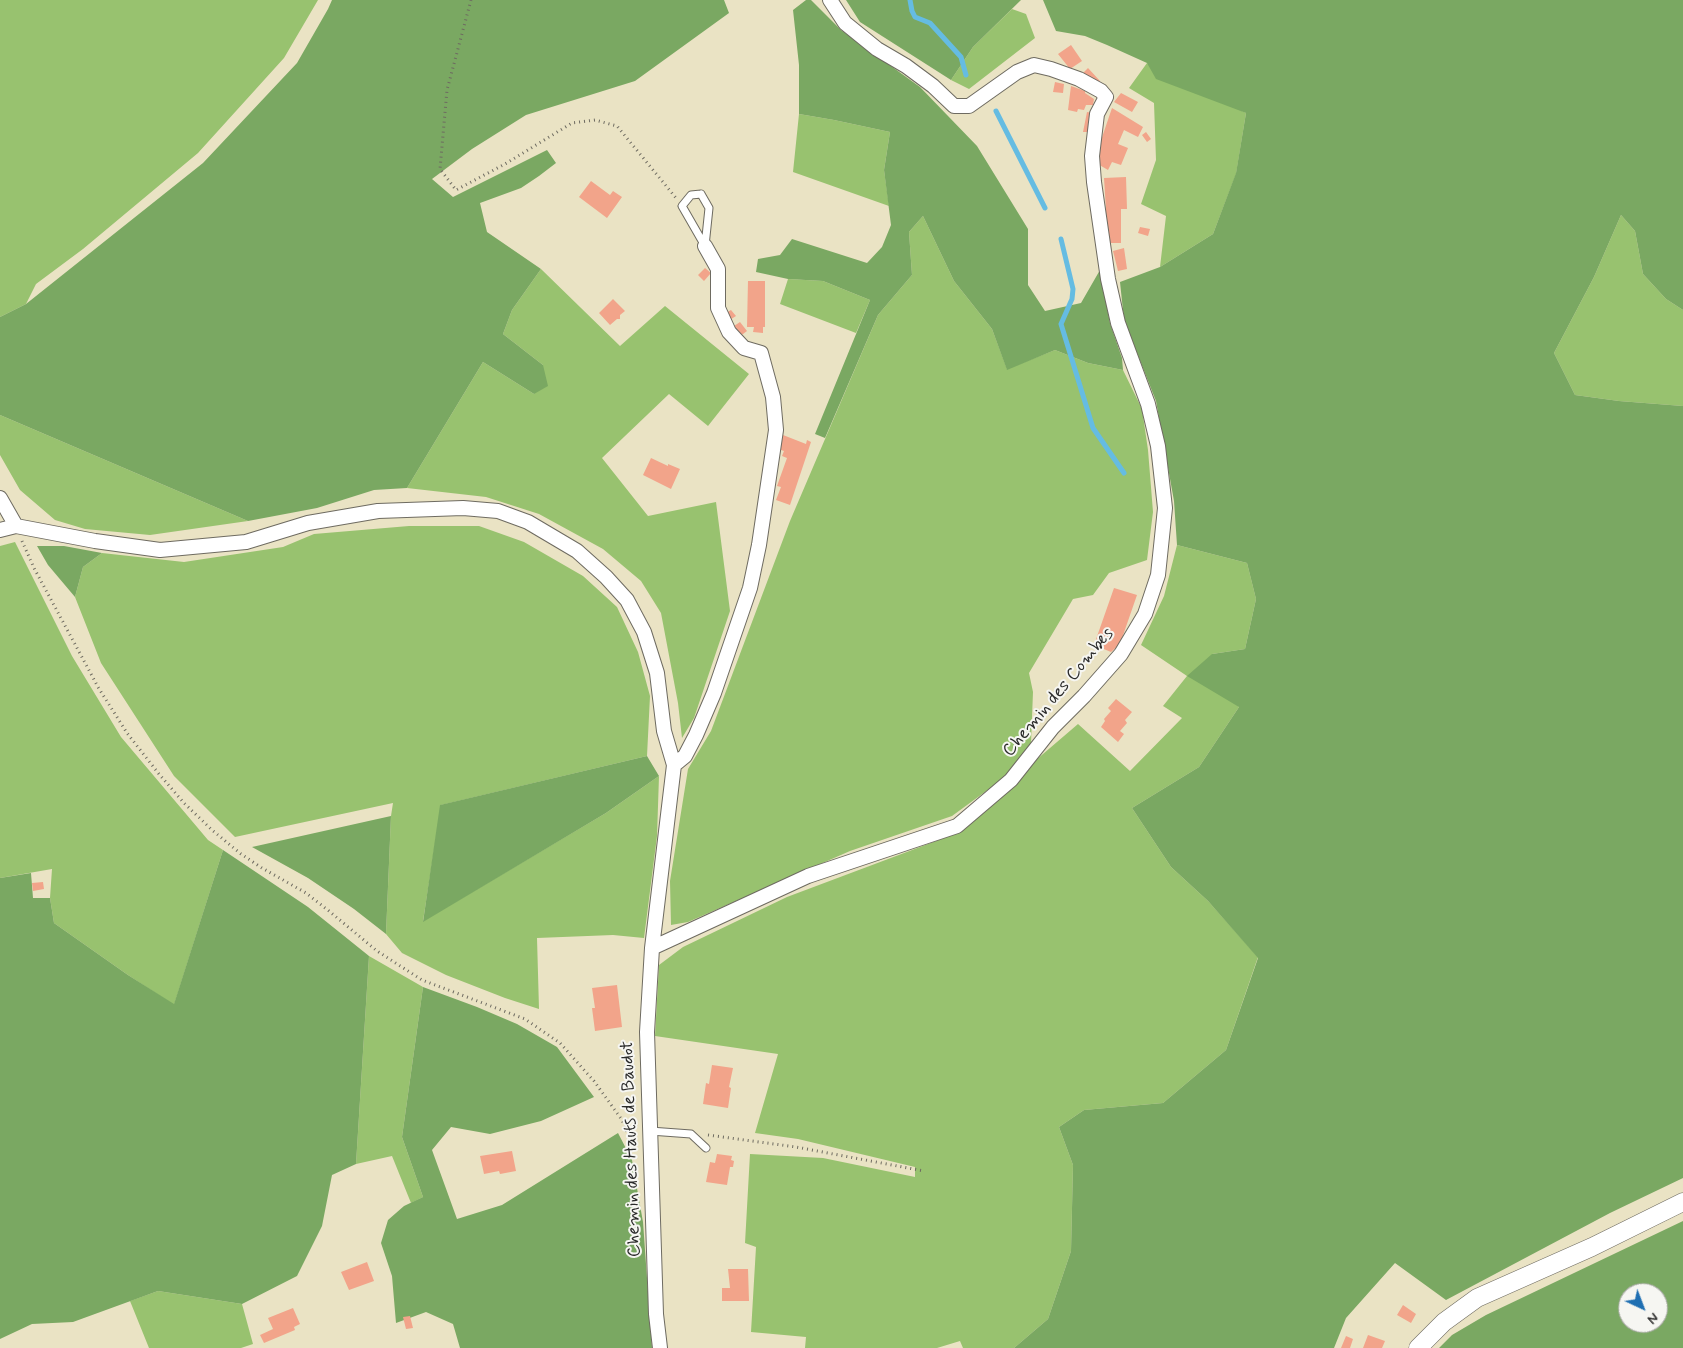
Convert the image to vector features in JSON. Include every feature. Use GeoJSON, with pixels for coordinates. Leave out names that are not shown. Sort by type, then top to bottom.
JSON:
{"type":"FeatureCollection","features":[{"type":"Feature","properties":{"kind":"street","name":"Chemin des Combes"},"geometry":{"type":"LineString","coordinates":[[652,948],[808,876],[957,826],[1011,780],[1053,727],[1084,696],[1121,654],[1144,614],[1158,575],[1165,508],[1158,446],[1148,404],[1118,323],[1108,279],[1092,156],[1097,114],[1106,97],[1100,91],[1079,79],[1034,65],[1017,72],[969,106],[954,106],[933,86],[906,66],[878,49],[845,23],[830,0]]}},
{"type":"Feature","properties":{"kind":"street"},"geometry":{"type":"LineString","coordinates":[[0,530],[16,526],[95,542],[160,550],[246,542],[308,523],[378,511],[463,508],[498,510],[528,522],[577,551],[606,577],[627,600],[644,632],[657,673],[664,731],[674,765],[685,756],[700,727],[714,693],[750,588],[759,545],[776,430],[773,397],[761,353],[744,348],[729,332],[718,308],[718,269],[705,246]]}},
{"type":"Feature","properties":{"kind":"street"},"geometry":{"type":"LineString","coordinates":[[0,498],[16,526]]}},
{"type":"Feature","properties":{"kind":"street","name":"Chemin des Hauts de Baudot"},"geometry":{"type":"LineString","coordinates":[[660,1348],[656,1314],[647,1032],[652,948],[674,765]]}},
{"type":"Feature","properties":{"kind":"street"},"geometry":{"type":"LineString","coordinates":[[1418,1348],[1450,1318],[1477,1298],[1592,1247],[1683,1202]]}},
{"type":"Feature","properties":{"kind":"lane"},"geometry":{"type":"LineString","coordinates":[[701,194],[709,208],[705,246],[682,206],[691,195],[701,194]]}},
{"type":"Feature","properties":{"kind":"lane"},"geometry":{"type":"LineString","coordinates":[[650,1131],[692,1134],[706,1148]]}},
{"type":"Feature","properties":{"kind":"path"},"geometry":{"type":"LineString","coordinates":[[471,0],[447,90],[440,169],[456,190],[506,164],[572,123],[596,120],[617,126],[682,206]]}},
{"type":"Feature","properties":{"kind":"path"},"geometry":{"type":"LineString","coordinates":[[16,526],[34,568],[98,687],[127,733],[184,803],[241,854],[306,893],[330,910],[377,951],[422,980],[525,1019],[560,1043],[594,1081],[622,1120],[637,1156]]}},
{"type":"Feature","properties":{"kind":"path"},"geometry":{"type":"LineString","coordinates":[[692,1134],[706,1134],[796,1147],[924,1171]]}},
{"type":"Feature","properties":{"kind":"green space"},"geometry":{"type":"Polygon","coordinates":[[[0,0],[318,0],[284,58],[198,153],[83,249],[36,284],[26,304],[0,317],[0,0]]]}},
{"type":"Feature","properties":{"kind":"green space"},"geometry":{"type":"Polygon","coordinates":[[[332,0],[724,0],[729,13],[635,81],[526,115],[472,149],[432,179],[453,197],[547,150],[556,163],[521,188],[480,203],[487,232],[541,269],[512,310],[503,334],[543,365],[548,386],[534,394],[483,362],[407,488],[374,490],[317,508],[248,521],[0,415],[0,317],[26,304],[203,163],[297,63],[332,0]]]}},
{"type":"Feature","properties":{"kind":"green space"},"geometry":{"type":"Polygon","coordinates":[[[806,0],[811,0],[841,30],[920,87],[977,146],[1028,229],[1028,285],[1045,311],[1081,303],[1100,270],[1110,323],[1122,358],[1123,370],[1088,363],[1055,350],[1007,370],[992,329],[954,281],[923,216],[909,232],[912,275],[878,315],[825,438],[815,434],[870,300],[823,281],[788,279],[756,272],[758,259],[780,255],[792,239],[867,263],[882,247],[891,225],[884,170],[890,132],[799,114],[799,65],[793,10],[806,0]]]}},
{"type":"Feature","properties":{"kind":"green space"},"geometry":{"type":"Polygon","coordinates":[[[846,0],[1021,0],[973,47],[951,80],[860,22],[846,0]]]}},
{"type":"Feature","properties":{"kind":"green space"},"geometry":{"type":"Polygon","coordinates":[[[1043,0],[1683,0],[1683,310],[1666,299],[1643,274],[1635,231],[1621,215],[1594,277],[1554,353],[1575,395],[1619,401],[1683,406],[1683,1178],[1610,1213],[1446,1300],[1395,1263],[1346,1318],[1334,1348],[1014,1348],[1048,1319],[1071,1251],[1073,1165],[1059,1127],[1084,1110],[1163,1103],[1226,1050],[1258,958],[1208,901],[1171,867],[1132,808],[1199,767],[1239,707],[1187,676],[1212,654],[1245,649],[1256,599],[1247,563],[1177,545],[1174,501],[1156,401],[1124,320],[1120,282],[1160,267],[1213,234],[1236,173],[1246,113],[1156,79],[1147,63],[1107,45],[1085,36],[1056,31],[1043,0]]]}},
{"type":"Feature","properties":{"kind":"green space"},"geometry":{"type":"Polygon","coordinates":[[[1012,9],[1026,14],[1035,38],[969,89],[951,80],[973,47],[1012,9]]]}},
{"type":"Feature","properties":{"kind":"green space"},"geometry":{"type":"Polygon","coordinates":[[[1147,63],[1246,113],[1236,174],[1213,234],[1160,267],[1166,216],[1141,204],[1156,160],[1154,103],[1129,88],[1147,63]]]}},
{"type":"Feature","properties":{"kind":"green space"},"geometry":{"type":"Polygon","coordinates":[[[799,114],[890,132],[884,170],[889,206],[793,172],[799,114]]]}},
{"type":"Feature","properties":{"kind":"green space"},"geometry":{"type":"Polygon","coordinates":[[[1621,215],[1635,231],[1643,274],[1666,299],[1683,310],[1683,406],[1619,401],[1575,395],[1554,353],[1594,277],[1621,215]]]}},
{"type":"Feature","properties":{"kind":"green space"},"geometry":{"type":"Polygon","coordinates":[[[923,216],[954,281],[992,329],[1007,369],[1055,350],[1088,363],[1123,370],[1142,409],[1148,450],[1153,512],[1147,560],[1109,573],[1093,595],[1073,599],[1029,673],[1033,692],[1031,743],[1004,778],[952,816],[850,851],[688,922],[671,925],[670,881],[688,769],[711,731],[790,521],[878,315],[912,275],[909,232],[923,216]]]}},
{"type":"Feature","properties":{"kind":"green space"},"geometry":{"type":"Polygon","coordinates":[[[541,269],[620,346],[665,306],[749,374],[708,426],[669,394],[602,458],[648,516],[716,502],[730,611],[694,718],[682,738],[678,703],[661,613],[641,581],[603,549],[539,514],[486,497],[407,488],[483,362],[534,394],[543,365],[503,334],[512,310],[541,269]]]}},
{"type":"Feature","properties":{"kind":"green space"},"geometry":{"type":"Polygon","coordinates":[[[788,279],[823,281],[870,300],[856,333],[780,304],[788,279]]]}},
{"type":"Feature","properties":{"kind":"green space"},"geometry":{"type":"Polygon","coordinates":[[[0,415],[248,521],[150,535],[85,529],[55,520],[20,490],[0,455],[0,415]]]}},
{"type":"Feature","properties":{"kind":"green space"},"geometry":{"type":"Polygon","coordinates":[[[409,526],[479,526],[524,542],[583,576],[617,607],[638,652],[650,696],[647,756],[441,805],[423,921],[606,813],[659,776],[657,836],[644,938],[613,935],[537,938],[539,1009],[446,975],[402,953],[386,934],[393,803],[235,837],[174,776],[101,663],[75,597],[83,567],[102,553],[184,562],[283,547],[314,534],[409,526]]]}},
{"type":"Feature","properties":{"kind":"green space"},"geometry":{"type":"Polygon","coordinates":[[[15,542],[72,656],[121,737],[208,840],[223,850],[174,1005],[54,923],[50,898],[52,869],[0,878],[0,546],[15,542]]]}},
{"type":"Feature","properties":{"kind":"green space"},"geometry":{"type":"Polygon","coordinates":[[[1177,545],[1247,563],[1256,599],[1245,649],[1212,654],[1239,707],[1199,767],[1132,808],[1171,867],[1208,901],[1258,957],[1226,1050],[1163,1103],[1084,1110],[1059,1127],[1073,1165],[1071,1251],[1048,1319],[1014,1348],[963,1348],[960,1341],[937,1348],[805,1348],[806,1337],[751,1332],[756,1247],[745,1243],[750,1154],[823,1158],[915,1177],[915,1167],[798,1139],[755,1133],[778,1054],[655,1036],[659,965],[683,947],[787,897],[952,835],[978,817],[1012,788],[1036,760],[1078,724],[1130,771],[1182,718],[1163,706],[1187,676],[1141,645],[1164,596],[1177,545]]]}},
{"type":"Feature","properties":{"kind":"green space"},"geometry":{"type":"Polygon","coordinates":[[[37,546],[64,546],[102,553],[83,567],[75,597],[48,565],[37,546]]]}},
{"type":"Feature","properties":{"kind":"green space"},"geometry":{"type":"Polygon","coordinates":[[[647,756],[659,776],[606,813],[423,922],[440,805],[647,756]]]}},
{"type":"Feature","properties":{"kind":"green space"},"geometry":{"type":"Polygon","coordinates":[[[391,816],[386,934],[354,909],[308,878],[252,847],[391,816]]]}},
{"type":"Feature","properties":{"kind":"green space"},"geometry":{"type":"Polygon","coordinates":[[[223,850],[308,907],[369,956],[356,1164],[332,1175],[322,1226],[297,1276],[242,1304],[158,1291],[73,1322],[32,1324],[0,1339],[0,878],[31,873],[33,898],[50,898],[54,923],[128,975],[174,1004],[223,850]]]}},
{"type":"Feature","properties":{"kind":"green space"},"geometry":{"type":"Polygon","coordinates":[[[369,956],[423,987],[402,1137],[423,1197],[411,1203],[392,1156],[356,1164],[369,956]]]}},
{"type":"Feature","properties":{"kind":"green space"},"geometry":{"type":"Polygon","coordinates":[[[423,987],[517,1024],[557,1047],[594,1097],[541,1121],[490,1134],[451,1127],[432,1150],[457,1219],[502,1205],[618,1133],[632,1160],[643,1222],[652,1348],[460,1348],[453,1324],[426,1312],[396,1323],[392,1276],[381,1243],[388,1220],[404,1206],[423,1197],[402,1137],[423,987]]]}},
{"type":"Feature","properties":{"kind":"green space"},"geometry":{"type":"Polygon","coordinates":[[[1683,1221],[1683,1348],[1439,1348],[1452,1335],[1486,1315],[1683,1221]]]}},
{"type":"Feature","properties":{"kind":"green space"},"geometry":{"type":"Polygon","coordinates":[[[158,1291],[242,1304],[253,1344],[241,1348],[149,1348],[130,1301],[158,1291]]]}},
{"type":"Feature","properties":{"kind":"building"},"geometry":{"type":"Polygon","coordinates":[[[1071,45],[1082,61],[1070,69],[1058,54],[1071,45]]]}},
{"type":"Feature","properties":{"kind":"building"},"geometry":{"type":"Polygon","coordinates":[[[1088,68],[1100,81],[1094,87],[1083,73],[1088,68]]]}},
{"type":"Feature","properties":{"kind":"building"},"geometry":{"type":"Polygon","coordinates":[[[1055,82],[1064,84],[1063,93],[1053,92],[1055,82]]]}},
{"type":"Feature","properties":{"kind":"building"},"geometry":{"type":"Polygon","coordinates":[[[1071,86],[1085,91],[1094,99],[1093,105],[1086,105],[1084,110],[1078,109],[1077,112],[1068,110],[1071,86]]]}},
{"type":"Feature","properties":{"kind":"building"},"geometry":{"type":"Polygon","coordinates":[[[1121,93],[1138,102],[1132,112],[1114,102],[1121,93]]]}},
{"type":"Feature","properties":{"kind":"building"},"geometry":{"type":"Polygon","coordinates":[[[1112,108],[1143,127],[1138,137],[1124,130],[1118,144],[1128,148],[1121,165],[1112,162],[1108,170],[1096,163],[1095,158],[1112,108]]]}},
{"type":"Feature","properties":{"kind":"building"},"geometry":{"type":"Polygon","coordinates":[[[1087,112],[1092,113],[1088,132],[1083,132],[1087,112]]]}},
{"type":"Feature","properties":{"kind":"building"},"geometry":{"type":"Polygon","coordinates":[[[1146,132],[1151,139],[1147,142],[1142,135],[1146,132]]]}},
{"type":"Feature","properties":{"kind":"building"},"geometry":{"type":"Polygon","coordinates":[[[1126,177],[1127,209],[1121,209],[1121,243],[1110,243],[1105,236],[1104,178],[1126,177]]]}},
{"type":"Feature","properties":{"kind":"building"},"geometry":{"type":"Polygon","coordinates":[[[591,181],[610,195],[613,191],[622,197],[607,218],[579,197],[591,181]]]}},
{"type":"Feature","properties":{"kind":"building"},"geometry":{"type":"Polygon","coordinates":[[[1140,227],[1150,229],[1148,236],[1138,233],[1140,227]]]}},
{"type":"Feature","properties":{"kind":"building"},"geometry":{"type":"Polygon","coordinates":[[[1124,248],[1127,269],[1118,271],[1113,251],[1124,248]]]}},
{"type":"Feature","properties":{"kind":"building"},"geometry":{"type":"Polygon","coordinates":[[[705,268],[711,273],[704,281],[698,275],[705,268]]]}},
{"type":"Feature","properties":{"kind":"building"},"geometry":{"type":"Polygon","coordinates":[[[748,281],[765,281],[765,327],[763,327],[763,333],[753,332],[754,327],[747,327],[748,281]]]}},
{"type":"Feature","properties":{"kind":"building"},"geometry":{"type":"Polygon","coordinates":[[[613,299],[625,311],[620,315],[620,319],[617,319],[610,325],[599,313],[613,299]]]}},
{"type":"Feature","properties":{"kind":"building"},"geometry":{"type":"Polygon","coordinates":[[[731,310],[736,316],[728,321],[724,314],[731,310]]]}},
{"type":"Feature","properties":{"kind":"building"},"geometry":{"type":"Polygon","coordinates":[[[740,322],[747,331],[739,337],[731,328],[740,322]]]}},
{"type":"Feature","properties":{"kind":"building"},"geometry":{"type":"Polygon","coordinates":[[[783,435],[806,444],[807,440],[811,442],[790,505],[776,500],[781,487],[777,486],[787,458],[782,456],[784,451],[778,449],[783,435]]]}},
{"type":"Feature","properties":{"kind":"building"},"geometry":{"type":"Polygon","coordinates":[[[651,458],[680,469],[671,489],[643,475],[651,458]]]}},
{"type":"Feature","properties":{"kind":"building"},"geometry":{"type":"Polygon","coordinates":[[[1114,588],[1137,595],[1120,644],[1111,652],[1094,645],[1114,588]]]}},
{"type":"Feature","properties":{"kind":"building"},"geometry":{"type":"Polygon","coordinates":[[[1116,699],[1132,712],[1125,720],[1127,723],[1120,731],[1124,734],[1118,742],[1101,727],[1105,721],[1104,719],[1111,711],[1108,708],[1116,699]]]}},
{"type":"Feature","properties":{"kind":"building"},"geometry":{"type":"Polygon","coordinates":[[[43,882],[44,889],[33,891],[32,883],[43,882]]]}},
{"type":"Feature","properties":{"kind":"building"},"geometry":{"type":"Polygon","coordinates":[[[617,985],[622,1027],[595,1031],[592,1008],[595,1008],[592,988],[617,985]]]}},
{"type":"Feature","properties":{"kind":"building"},"geometry":{"type":"Polygon","coordinates":[[[712,1065],[733,1068],[729,1087],[731,1088],[728,1108],[703,1104],[706,1083],[709,1084],[712,1065]]]}},
{"type":"Feature","properties":{"kind":"building"},"geometry":{"type":"Polygon","coordinates":[[[512,1151],[516,1171],[500,1174],[499,1171],[484,1174],[480,1156],[512,1151]]]}},
{"type":"Feature","properties":{"kind":"building"},"geometry":{"type":"Polygon","coordinates":[[[717,1154],[732,1156],[731,1160],[734,1161],[733,1167],[730,1167],[727,1185],[706,1182],[710,1162],[715,1163],[717,1154]]]}},
{"type":"Feature","properties":{"kind":"building"},"geometry":{"type":"Polygon","coordinates":[[[367,1262],[374,1281],[349,1290],[341,1272],[367,1262]]]}},
{"type":"Feature","properties":{"kind":"building"},"geometry":{"type":"Polygon","coordinates":[[[728,1269],[748,1269],[749,1301],[722,1301],[722,1288],[730,1288],[728,1269]]]}},
{"type":"Feature","properties":{"kind":"building"},"geometry":{"type":"Polygon","coordinates":[[[1403,1305],[1416,1314],[1411,1323],[1397,1315],[1403,1305]]]}},
{"type":"Feature","properties":{"kind":"building"},"geometry":{"type":"Polygon","coordinates":[[[293,1308],[300,1324],[294,1327],[295,1330],[264,1343],[260,1335],[273,1329],[268,1318],[293,1308]]]}},
{"type":"Feature","properties":{"kind":"building"},"geometry":{"type":"Polygon","coordinates":[[[410,1316],[413,1328],[406,1329],[403,1317],[410,1316]]]}},
{"type":"Feature","properties":{"kind":"building"},"geometry":{"type":"Polygon","coordinates":[[[1368,1335],[1385,1341],[1382,1348],[1363,1348],[1368,1335]]]}},
{"type":"Feature","properties":{"kind":"building"},"geometry":{"type":"Polygon","coordinates":[[[1346,1336],[1353,1339],[1350,1348],[1341,1348],[1346,1336]]]}},
{"type":"Feature","properties":{"kind":"waterway"},"geometry":{"type":"LineString","coordinates":[[910,0],[915,17],[930,23],[961,57],[966,75]]}},
{"type":"Feature","properties":{"kind":"waterway"},"geometry":{"type":"LineString","coordinates":[[996,111],[1045,208]]}},
{"type":"Feature","properties":{"kind":"waterway"},"geometry":{"type":"LineString","coordinates":[[1061,239],[1073,289],[1072,299],[1061,324],[1093,428],[1124,473]]}}]}
